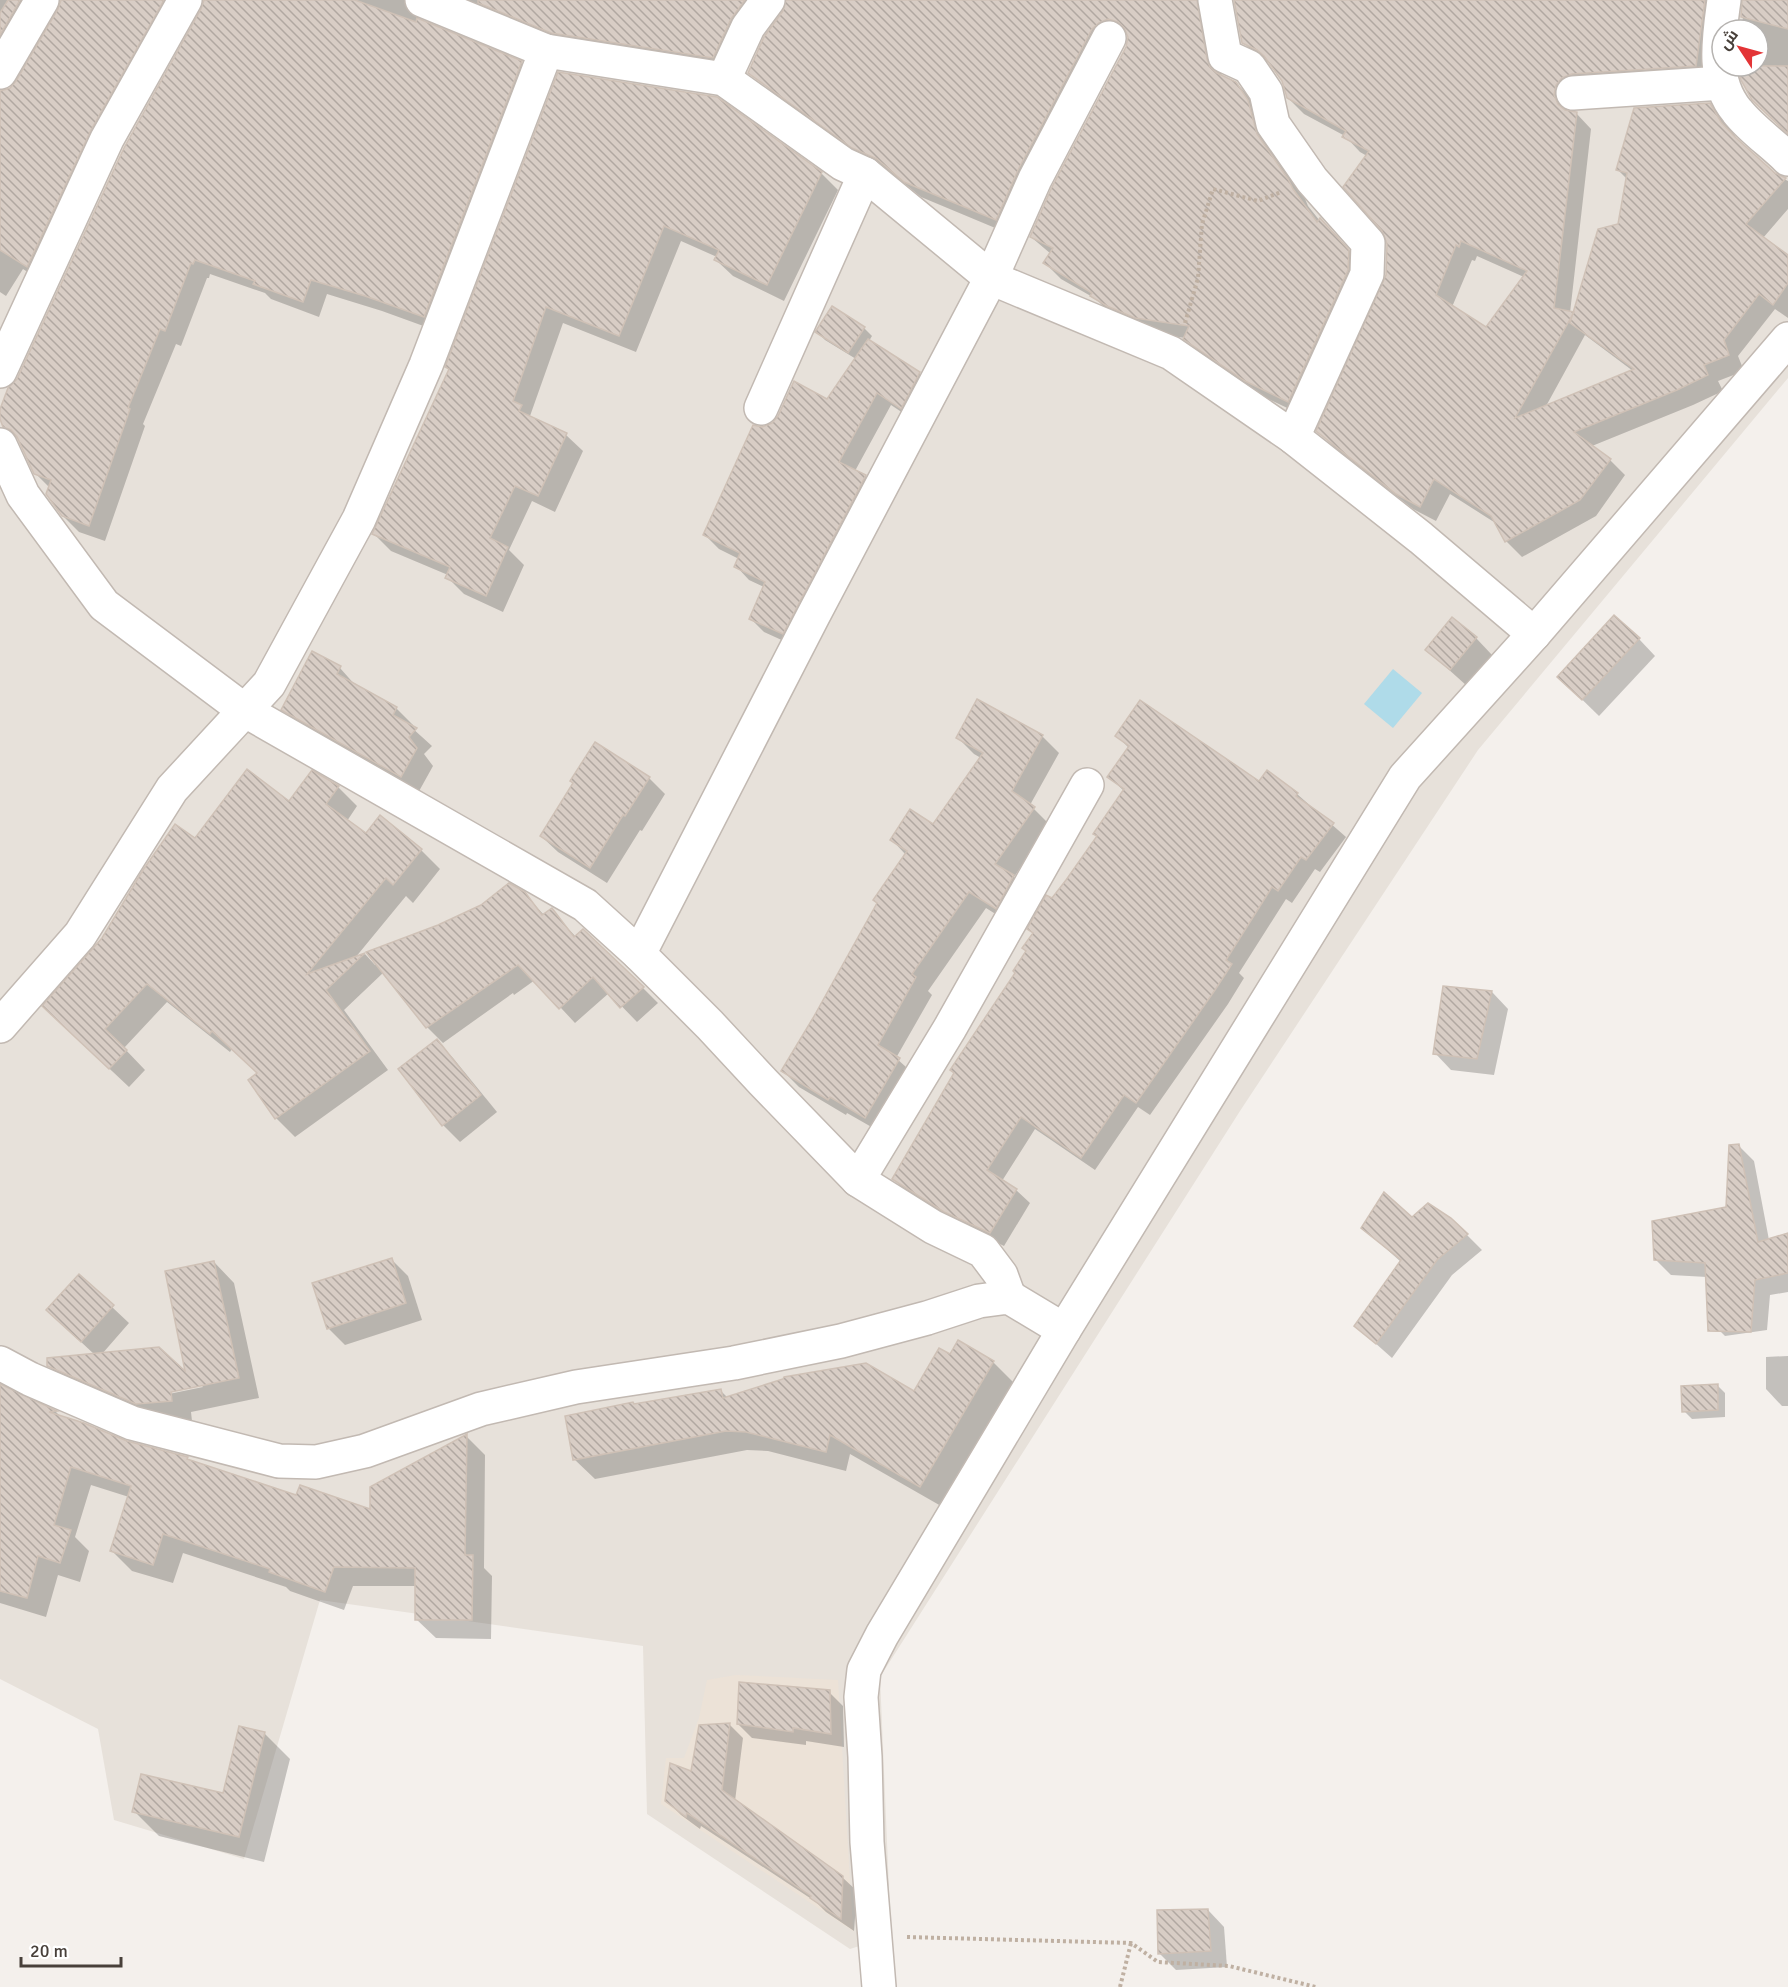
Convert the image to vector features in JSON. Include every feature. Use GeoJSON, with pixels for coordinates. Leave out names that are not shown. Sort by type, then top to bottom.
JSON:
{"type":"FeatureCollection","features":[{"type":"Feature","properties":{"kind":"street"},"geometry":{"type":"LineString","coordinates":[[0,72],[42,0]]}},
{"type":"Feature","properties":{"kind":"street"},"geometry":{"type":"LineString","coordinates":[[0,371],[107,139],[184,0]]}},
{"type":"Feature","properties":{"kind":"street"},"geometry":{"type":"LineString","coordinates":[[422,0],[546,51],[724,79],[843,164],[865,174],[991,278],[1171,353],[1293,437],[1421,538],[1534,634]]}},
{"type":"Feature","properties":{"kind":"street"},"geometry":{"type":"LineString","coordinates":[[724,79],[748,27],[768,0]]}},
{"type":"Feature","properties":{"kind":"street"},"geometry":{"type":"LineString","coordinates":[[1215,0],[1225,56],[1249,68],[1266,92],[1272,124],[1312,180],[1368,243],[1367,274],[1293,437]]}},
{"type":"Feature","properties":{"kind":"street"},"geometry":{"type":"LineString","coordinates":[[1724,0],[1719,58],[1722,82],[1736,111],[1788,159]]}},
{"type":"Feature","properties":{"kind":"street"},"geometry":{"type":"LineString","coordinates":[[639,954],[991,278],[1035,179],[1109,38]]}},
{"type":"Feature","properties":{"kind":"street"},"geometry":{"type":"LineString","coordinates":[[0,1026],[81,935],[172,789],[269,684],[358,519],[426,365],[546,51]]}},
{"type":"Feature","properties":{"kind":"street"},"geometry":{"type":"LineString","coordinates":[[1573,93],[1722,82]]}},
{"type":"Feature","properties":{"kind":"street"},"geometry":{"type":"LineString","coordinates":[[761,408],[865,174]]}},
{"type":"Feature","properties":{"kind":"street"},"geometry":{"type":"LineString","coordinates":[[879,1987],[867,1842],[861,1697],[864,1670],[882,1635],[1064,1330],[1405,777],[1534,634],[1788,339]]}},
{"type":"Feature","properties":{"kind":"street"},"geometry":{"type":"LineString","coordinates":[[0,445],[23,495],[104,604],[244,710],[585,905],[639,954],[858,1180],[933,1227],[983,1251],[1001,1275],[1009,1297]]}},
{"type":"Feature","properties":{"kind":"street"},"geometry":{"type":"LineString","coordinates":[[858,1180],[950,1028],[1087,785]]}},
{"type":"Feature","properties":{"kind":"street"},"geometry":{"type":"LineString","coordinates":[[0,1363],[30,1379],[132,1423],[279,1461],[316,1461],[365,1451],[481,1409],[576,1387],[734,1363],[841,1341],[927,1318],[979,1301],[1009,1297],[1064,1330]]}},
{"type":"Feature","properties":{"kind":"path"},"geometry":{"type":"LineString","coordinates":[[1171,353],[1184,326],[1198,278],[1202,224],[1213,189],[1258,201],[1312,180]]}},
{"type":"Feature","properties":{"kind":"path"},"geometry":{"type":"LineString","coordinates":[[874,1936],[1131,1943],[1158,1962],[1229,1966],[1316,1987]]}},
{"type":"Feature","properties":{"kind":"path"},"geometry":{"type":"LineString","coordinates":[[1120,1987],[1131,1943]]}},
{"type":"Feature","properties":{"kind":"shaded area"},"geometry":{"type":"Polygon","coordinates":[[[0,0],[1788,0],[1788,378],[1478,750],[1240,1111],[880,1677],[891,1936],[850,1949],[647,1814],[643,1646],[320,1600],[244,1859],[114,1820],[98,1729],[0,1679],[0,0]]]}},
{"type":"Feature","properties":{"kind":"shaded area"},"geometry":{"type":"Polygon","coordinates":[[[736,1675],[838,1680],[853,1931],[661,1804],[666,1758],[684,1758],[699,1718],[707,1680],[736,1675]]]}},
{"type":"Feature","properties":{"kind":"water"},"geometry":{"type":"Polygon","coordinates":[[[1393,669],[1422,693],[1393,728],[1364,704],[1393,669]]]}},
{"type":"Feature","properties":{"kind":"building"},"geometry":{"type":"Polygon","coordinates":[[[8,0],[20,0],[0,35],[0,13],[8,0]]]}},
{"type":"Feature","properties":{"kind":"building"},"geometry":{"type":"Polygon","coordinates":[[[61,0],[164,0],[91,130],[27,267],[0,250],[0,91],[10,88],[16,81],[61,0]]]}},
{"type":"Feature","properties":{"kind":"building"},"geometry":{"type":"Polygon","coordinates":[[[204,0],[355,0],[416,22],[417,18],[522,61],[424,317],[311,280],[303,302],[253,284],[255,281],[195,260],[193,264],[191,263],[165,331],[160,329],[128,408],[130,409],[89,526],[62,516],[46,494],[51,480],[34,474],[17,437],[11,430],[3,427],[0,409],[8,388],[17,379],[124,148],[204,0]]]}},
{"type":"Feature","properties":{"kind":"building"},"geometry":{"type":"Polygon","coordinates":[[[478,0],[745,0],[731,19],[713,58],[551,33],[478,3],[478,0]]]}},
{"type":"Feature","properties":{"kind":"building"},"geometry":{"type":"Polygon","coordinates":[[[786,0],[1197,0],[1210,67],[1236,82],[1248,100],[1257,134],[1293,189],[1317,222],[1320,218],[1349,250],[1348,270],[1288,402],[1245,381],[1183,339],[1189,326],[1135,318],[1090,296],[1092,293],[1043,263],[1053,248],[1030,237],[1052,187],[1126,47],[1128,37],[1118,22],[1108,19],[1092,29],[1018,170],[996,220],[904,182],[877,159],[852,148],[748,73],[764,37],[783,11],[786,0]]]}},
{"type":"Feature","properties":{"kind":"building"},"geometry":{"type":"Polygon","coordinates":[[[1234,0],[1705,0],[1696,66],[1572,74],[1562,78],[1556,85],[1554,95],[1558,104],[1565,110],[1577,112],[1554,308],[1573,312],[1598,229],[1618,224],[1627,173],[1616,170],[1634,108],[1710,103],[1721,122],[1735,137],[1775,173],[1786,178],[1746,224],[1788,255],[1788,283],[1773,305],[1759,294],[1724,340],[1729,355],[1704,365],[1708,375],[1574,432],[1611,459],[1580,500],[1505,542],[1491,516],[1434,479],[1420,507],[1396,494],[1316,431],[1386,275],[1387,244],[1382,231],[1343,187],[1369,151],[1342,137],[1346,131],[1287,98],[1282,81],[1264,56],[1242,43],[1234,0]],[[1461,241],[1459,247],[1456,245],[1436,295],[1486,327],[1527,271],[1461,241]],[[1572,315],[1515,418],[1634,369],[1570,323],[1572,315]]]}},
{"type":"Feature","properties":{"kind":"building"},"geometry":{"type":"Polygon","coordinates":[[[1742,0],[1788,0],[1788,29],[1770,24],[1770,18],[1741,17],[1742,0]]]}},
{"type":"Feature","properties":{"kind":"building"},"geometry":{"type":"Polygon","coordinates":[[[1770,66],[1788,66],[1788,134],[1752,100],[1741,78],[1770,78],[1770,66]]]}},
{"type":"Feature","properties":{"kind":"building"},"geometry":{"type":"Polygon","coordinates":[[[558,72],[717,97],[822,172],[767,285],[714,260],[719,250],[664,226],[619,336],[546,307],[513,401],[522,405],[519,411],[567,433],[538,496],[515,486],[490,538],[508,547],[486,596],[445,578],[450,567],[372,534],[449,369],[445,367],[558,72]]]}},
{"type":"Feature","properties":{"kind":"building"},"geometry":{"type":"Polygon","coordinates":[[[832,306],[865,327],[848,353],[815,332],[832,306]]]}},
{"type":"Feature","properties":{"kind":"building"},"geometry":{"type":"Polygon","coordinates":[[[868,339],[920,372],[901,409],[877,393],[839,462],[866,475],[783,634],[749,619],[765,582],[734,567],[740,553],[703,535],[753,425],[762,427],[772,423],[778,416],[794,381],[827,399],[868,339]]]}},
{"type":"Feature","properties":{"kind":"building"},"geometry":{"type":"Polygon","coordinates":[[[1614,615],[1640,638],[1582,700],[1557,677],[1614,615]]]}},
{"type":"Feature","properties":{"kind":"building"},"geometry":{"type":"Polygon","coordinates":[[[1452,617],[1477,637],[1450,670],[1425,650],[1452,617]]]}},
{"type":"Feature","properties":{"kind":"building"},"geometry":{"type":"Polygon","coordinates":[[[312,651],[341,666],[337,674],[397,707],[393,715],[417,728],[409,737],[417,748],[401,777],[281,710],[312,651]]]}},
{"type":"Feature","properties":{"kind":"building"},"geometry":{"type":"Polygon","coordinates":[[[977,699],[1043,735],[1012,791],[1035,807],[995,864],[1014,875],[996,909],[969,892],[912,974],[916,977],[878,1045],[900,1058],[865,1118],[830,1097],[828,1100],[781,1071],[877,903],[873,900],[907,851],[890,840],[910,809],[933,824],[983,753],[956,738],[977,699]]]}},
{"type":"Feature","properties":{"kind":"building"},"geometry":{"type":"Polygon","coordinates":[[[1140,700],[1259,781],[1267,770],[1298,793],[1296,796],[1334,823],[1306,860],[1301,857],[1278,891],[1272,887],[1226,960],[1232,964],[1136,1103],[1124,1095],[1081,1158],[1021,1117],[987,1170],[1017,1189],[990,1233],[944,1212],[892,1179],[954,1073],[950,1070],[1015,973],[1013,971],[1026,951],[1022,948],[1033,933],[1027,929],[1046,895],[1052,898],[1066,880],[1097,836],[1093,834],[1124,789],[1107,777],[1129,746],[1115,736],[1140,700]]]}},
{"type":"Feature","properties":{"kind":"building"},"geometry":{"type":"Polygon","coordinates":[[[595,742],[650,777],[590,868],[540,836],[573,783],[570,781],[595,742]]]}},
{"type":"Feature","properties":{"kind":"building"},"geometry":{"type":"Polygon","coordinates":[[[247,769],[289,801],[312,770],[339,786],[326,804],[366,833],[380,815],[422,849],[393,885],[386,878],[307,974],[365,953],[326,990],[370,1051],[275,1119],[248,1080],[257,1073],[212,1031],[210,1034],[147,984],[105,1029],[127,1050],[109,1069],[42,1006],[102,938],[143,870],[175,824],[195,838],[247,769]]]}},
{"type":"Feature","properties":{"kind":"building"},"geometry":{"type":"Polygon","coordinates":[[[509,883],[525,892],[542,915],[552,908],[574,937],[583,929],[644,987],[620,1008],[593,977],[559,1009],[518,965],[426,1028],[366,952],[438,925],[481,905],[509,883]]]}},
{"type":"Feature","properties":{"kind":"building"},"geometry":{"type":"Polygon","coordinates":[[[1443,986],[1492,991],[1477,1059],[1433,1054],[1443,986]]]}},
{"type":"Feature","properties":{"kind":"building"},"geometry":{"type":"Polygon","coordinates":[[[437,1039],[481,1095],[442,1126],[398,1069],[437,1039]]]}},
{"type":"Feature","properties":{"kind":"building"},"geometry":{"type":"Polygon","coordinates":[[[1739,1144],[1758,1242],[1788,1233],[1788,1273],[1755,1280],[1751,1332],[1708,1331],[1705,1263],[1654,1260],[1652,1221],[1726,1207],[1729,1145],[1739,1144]]]}},
{"type":"Feature","properties":{"kind":"building"},"geometry":{"type":"Polygon","coordinates":[[[1384,1192],[1412,1217],[1428,1203],[1451,1218],[1468,1234],[1437,1260],[1376,1344],[1354,1326],[1401,1260],[1361,1228],[1384,1192]]]}},
{"type":"Feature","properties":{"kind":"building"},"geometry":{"type":"Polygon","coordinates":[[[392,1258],[406,1303],[327,1329],[312,1283],[392,1258]]]}},
{"type":"Feature","properties":{"kind":"building"},"geometry":{"type":"Polygon","coordinates":[[[214,1261],[239,1378],[171,1392],[172,1401],[136,1404],[47,1366],[47,1358],[159,1347],[185,1371],[165,1271],[214,1261]]]}},
{"type":"Feature","properties":{"kind":"building"},"geometry":{"type":"Polygon","coordinates":[[[79,1274],[114,1305],[81,1342],[46,1310],[79,1274]]]}},
{"type":"Feature","properties":{"kind":"building"},"geometry":{"type":"Polygon","coordinates":[[[958,1340],[994,1361],[920,1487],[830,1435],[826,1452],[746,1432],[726,1431],[573,1460],[565,1416],[633,1402],[634,1404],[721,1389],[723,1398],[784,1377],[866,1363],[914,1391],[939,1348],[950,1354],[958,1340]]]}},
{"type":"Feature","properties":{"kind":"building"},"geometry":{"type":"Polygon","coordinates":[[[0,1384],[57,1411],[49,1412],[84,1423],[127,1441],[188,1457],[187,1459],[296,1495],[300,1485],[370,1509],[370,1487],[467,1434],[465,1555],[473,1555],[472,1620],[415,1620],[415,1568],[334,1567],[325,1592],[269,1572],[270,1569],[163,1534],[153,1565],[110,1551],[131,1486],[71,1467],[54,1525],[71,1530],[60,1563],[38,1556],[27,1598],[0,1591],[0,1384]]]}},
{"type":"Feature","properties":{"kind":"building"},"geometry":{"type":"Polygon","coordinates":[[[1718,1384],[1718,1410],[1682,1412],[1681,1386],[1718,1384]]]}},
{"type":"Feature","properties":{"kind":"building"},"geometry":{"type":"Polygon","coordinates":[[[739,1682],[830,1690],[831,1734],[793,1728],[793,1732],[737,1724],[739,1682]]]}},
{"type":"Feature","properties":{"kind":"building"},"geometry":{"type":"Polygon","coordinates":[[[730,1723],[722,1790],[843,1876],[841,1919],[810,1898],[811,1896],[687,1813],[686,1817],[665,1801],[670,1763],[691,1771],[699,1725],[730,1723]]]}},
{"type":"Feature","properties":{"kind":"building"},"geometry":{"type":"Polygon","coordinates":[[[239,1726],[265,1732],[239,1837],[132,1812],[141,1774],[223,1793],[239,1726]]]}},
{"type":"Feature","properties":{"kind":"building"},"geometry":{"type":"Polygon","coordinates":[[[1208,1909],[1211,1951],[1158,1954],[1157,1910],[1208,1909]]]}}]}
